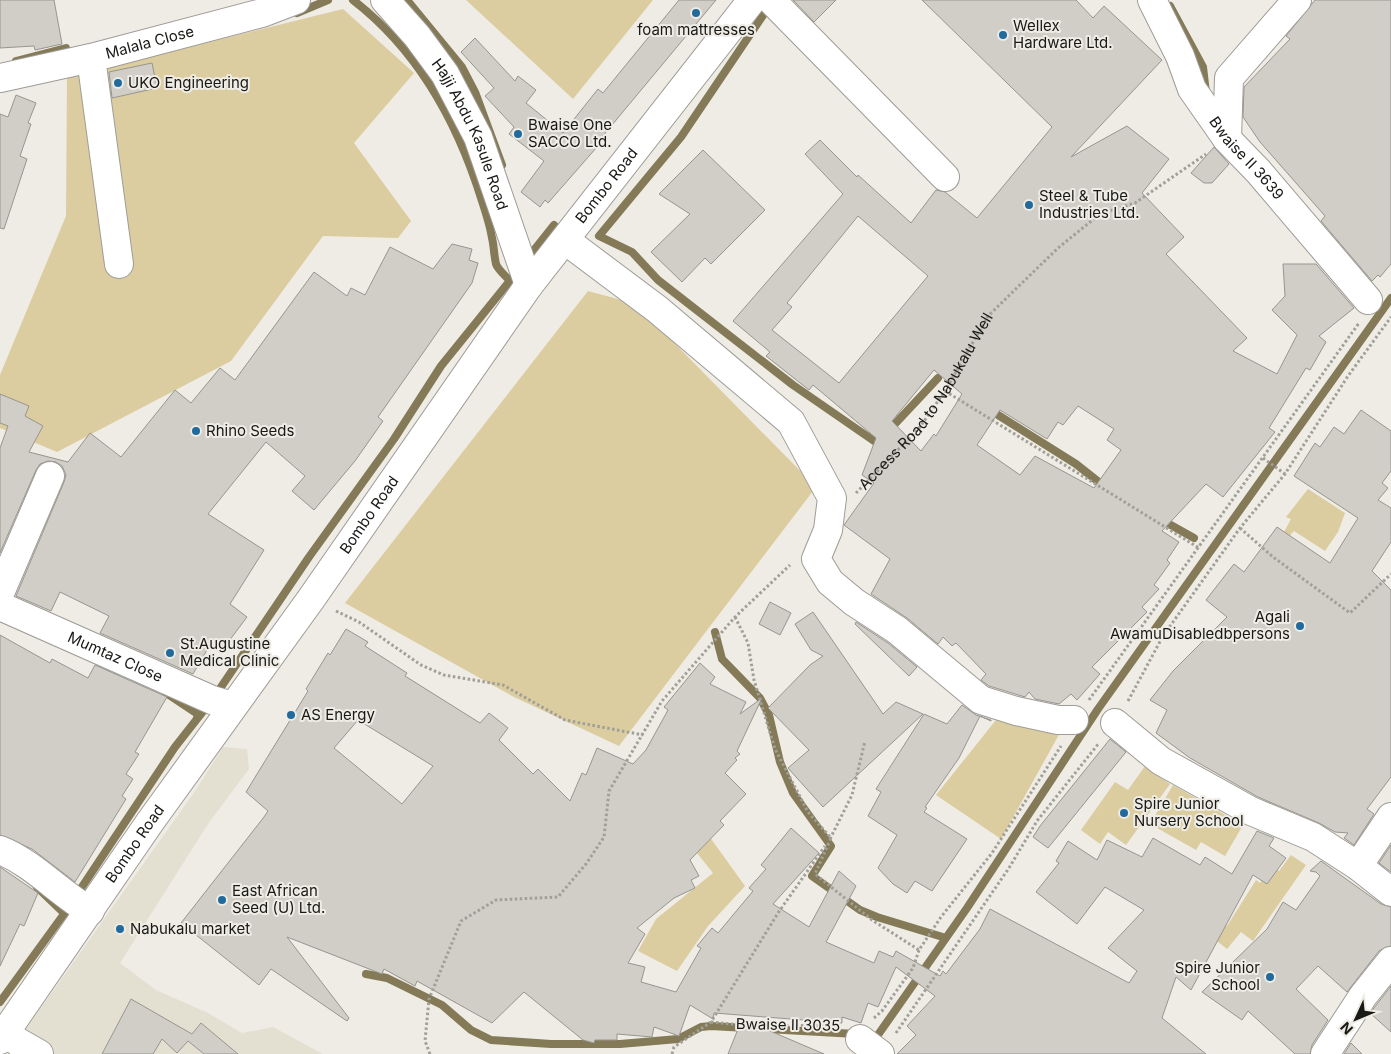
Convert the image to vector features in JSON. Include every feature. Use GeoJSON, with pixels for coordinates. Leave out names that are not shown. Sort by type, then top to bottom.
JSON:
{"type":"FeatureCollection","features":[{"type":"Feature","properties":{"kind":"street","name":"Malala Close"},"geometry":{"type":"LineString","coordinates":[[0,78],[91,58],[262,13],[296,0]]}},
{"type":"Feature","properties":{"kind":"street","name":"Hajji Abdu Kasule Road"},"geometry":{"type":"LineString","coordinates":[[385,0],[417,36],[445,74],[478,137],[529,285]]}},
{"type":"Feature","properties":{"kind":"street","name":"Bombo Road"},"geometry":{"type":"LineString","coordinates":[[3,1036],[232,706],[311,599],[529,285],[752,0]]}},
{"type":"Feature","properties":{"kind":"street"},"geometry":{"type":"LineString","coordinates":[[771,0],[945,177]]}},
{"type":"Feature","properties":{"kind":"street","name":"Bwaise II 3639"},"geometry":{"type":"LineString","coordinates":[[1152,0],[1180,56],[1192,89],[1227,139],[1258,171],[1368,300]]}},
{"type":"Feature","properties":{"kind":"street"},"geometry":{"type":"LineString","coordinates":[[1227,139],[1229,78],[1296,0]]}},
{"type":"Feature","properties":{"kind":"street"},"geometry":{"type":"LineString","coordinates":[[91,58],[119,264]]}},
{"type":"Feature","properties":{"kind":"street"},"geometry":{"type":"LineString","coordinates":[[565,240],[657,309],[792,422],[832,498],[828,530],[816,560],[830,582],[854,602],[897,630],[981,700],[1016,711],[1058,720],[1074,720]]}},
{"type":"Feature","properties":{"kind":"street"},"geometry":{"type":"LineString","coordinates":[[0,593],[50,476]]}},
{"type":"Feature","properties":{"kind":"street","name":"Mumtaz Close"},"geometry":{"type":"LineString","coordinates":[[0,606],[212,700],[232,706]]}},
{"type":"Feature","properties":{"kind":"street"},"geometry":{"type":"LineString","coordinates":[[1115,723],[1161,761],[1251,811],[1313,837],[1358,866],[1391,892]]}},
{"type":"Feature","properties":{"kind":"street"},"geometry":{"type":"LineString","coordinates":[[1358,866],[1391,817]]}},
{"type":"Feature","properties":{"kind":"street"},"geometry":{"type":"LineString","coordinates":[[0,850],[12,855],[71,901],[90,911]]}},
{"type":"Feature","properties":{"kind":"street"},"geometry":{"type":"LineString","coordinates":[[1324,1054],[1363,996],[1391,961]]}},
{"type":"Feature","properties":{"kind":"street"},"geometry":{"type":"LineString","coordinates":[[3,1036],[40,1054]]}},
{"type":"Feature","properties":{"kind":"path","name":"Access Road to Nabukalu Well"},"geometry":{"type":"LineString","coordinates":[[856,494],[920,427],[945,391],[988,316],[1058,248],[1100,214],[1135,203],[1227,139]]}},
{"type":"Feature","properties":{"kind":"path"},"geometry":{"type":"LineString","coordinates":[[873,1040],[882,1011],[913,968],[919,950],[941,917],[992,853],[1063,743],[1074,720],[1360,323],[1368,300]]}},
{"type":"Feature","properties":{"kind":"path"},"geometry":{"type":"LineString","coordinates":[[873,1040],[1009,868],[1037,821],[1115,723],[1164,636],[1240,528],[1285,474],[1348,376],[1391,316]]}},
{"type":"Feature","properties":{"kind":"path"},"geometry":{"type":"LineString","coordinates":[[945,391],[1199,548]]}},
{"type":"Feature","properties":{"kind":"path"},"geometry":{"type":"LineString","coordinates":[[1263,458],[1285,474]]}},
{"type":"Feature","properties":{"kind":"path"},"geometry":{"type":"LineString","coordinates":[[1240,528],[1308,584],[1350,613],[1391,574]]}},
{"type":"Feature","properties":{"kind":"path"},"geometry":{"type":"LineString","coordinates":[[430,1054],[425,1041],[429,999],[461,921],[496,900],[558,897],[586,864],[604,837],[609,792],[662,701],[735,617],[792,564]]}},
{"type":"Feature","properties":{"kind":"path"},"geometry":{"type":"LineString","coordinates":[[311,599],[360,622],[421,665],[444,675],[503,685],[565,720],[643,735]]}},
{"type":"Feature","properties":{"kind":"path"},"geometry":{"type":"LineString","coordinates":[[735,617],[748,643],[754,680],[775,749],[808,812],[831,838]]}},
{"type":"Feature","properties":{"kind":"path"},"geometry":{"type":"LineString","coordinates":[[864,742],[852,795],[815,874],[872,920],[919,950]]}},
{"type":"Feature","properties":{"kind":"path"},"geometry":{"type":"LineString","coordinates":[[672,1054],[674,1047],[711,1022],[778,913],[831,838]]}},
{"type":"Feature","properties":{"kind":"path","name":"Bwaise II 3035"},"geometry":{"type":"LineString","coordinates":[[711,1022],[742,1025],[853,1026],[873,1040]]}},
{"type":"Feature","properties":{"kind":"shaded area"},"geometry":{"type":"Polygon","coordinates":[[[466,0],[653,0],[573,99],[466,0]]]}},
{"type":"Feature","properties":{"kind":"shaded area"},"geometry":{"type":"Polygon","coordinates":[[[343,9],[414,73],[354,143],[411,221],[398,238],[323,236],[231,361],[57,452],[0,428],[0,375],[66,216],[67,77],[343,9]]]}},
{"type":"Feature","properties":{"kind":"shaded area"},"geometry":{"type":"Polygon","coordinates":[[[588,291],[636,304],[816,487],[619,746],[514,697],[345,603],[588,291]]]}},
{"type":"Feature","properties":{"kind":"shaded area"},"geometry":{"type":"Polygon","coordinates":[[[1308,489],[1345,513],[1338,532],[1325,551],[1294,531],[1289,536],[1283,534],[1291,519],[1286,517],[1308,489]]]}},
{"type":"Feature","properties":{"kind":"shaded area"},"geometry":{"type":"Polygon","coordinates":[[[1004,710],[1066,722],[1001,839],[936,795],[1004,710]]]}},
{"type":"Feature","properties":{"kind":"shaded area","name":"Nabukalu market"},"geometry":{"type":"Polygon","coordinates":[[[223,747],[247,749],[249,769],[208,824],[120,963],[156,990],[208,1013],[242,1033],[273,1027],[323,1054],[8,1054],[193,794],[223,747]]]}},
{"type":"Feature","properties":{"kind":"shaded area"},"geometry":{"type":"Polygon","coordinates":[[[1145,766],[1170,784],[1126,845],[1108,832],[1100,844],[1081,830],[1115,782],[1128,790],[1145,766]]]}},
{"type":"Feature","properties":{"kind":"shaded area"},"geometry":{"type":"Polygon","coordinates":[[[1173,785],[1243,825],[1225,856],[1201,842],[1196,850],[1150,824],[1173,785]]]}},
{"type":"Feature","properties":{"kind":"shaded area"},"geometry":{"type":"Polygon","coordinates":[[[704,829],[745,886],[708,926],[677,971],[638,951],[656,919],[713,873],[689,843],[704,829]]]}},
{"type":"Feature","properties":{"kind":"shaded area"},"geometry":{"type":"Polygon","coordinates":[[[1291,855],[1306,865],[1253,941],[1241,932],[1227,949],[1195,924],[1204,911],[1227,926],[1256,880],[1260,883],[1271,866],[1279,871],[1291,855]]]}},
{"type":"Feature","properties":{"kind":"building"},"geometry":{"type":"Polygon","coordinates":[[[0,0],[54,0],[62,44],[35,50],[34,46],[0,48],[0,0]]]}},
{"type":"Feature","properties":{"kind":"building"},"geometry":{"type":"Polygon","coordinates":[[[679,0],[716,0],[602,137],[604,139],[548,203],[545,200],[540,207],[521,192],[544,161],[509,134],[514,127],[485,96],[494,88],[461,52],[475,38],[515,81],[518,76],[536,90],[526,103],[563,133],[598,89],[603,93],[679,0]]]}},
{"type":"Feature","properties":{"kind":"building"},"geometry":{"type":"Polygon","coordinates":[[[793,0],[836,0],[814,22],[793,0]]]}},
{"type":"Feature","properties":{"kind":"building"},"geometry":{"type":"Polygon","coordinates":[[[922,0],[1076,0],[1093,18],[1104,6],[1162,60],[1071,157],[1127,126],[1169,159],[1142,193],[1184,237],[1166,254],[1247,338],[1233,351],[1277,374],[1297,335],[1272,310],[1285,296],[1283,264],[1316,264],[1354,308],[1319,336],[1326,342],[1310,370],[1306,368],[1269,428],[1275,432],[1223,497],[1206,484],[1162,531],[1179,542],[1167,560],[1170,563],[1154,585],[1159,589],[1142,607],[1147,612],[1092,667],[1100,674],[1077,700],[1071,694],[1059,704],[1035,699],[1029,692],[1025,697],[989,686],[981,680],[986,674],[956,643],[952,646],[943,637],[938,644],[907,618],[871,594],[890,559],[844,525],[874,483],[862,475],[876,438],[813,385],[809,390],[766,356],[770,352],[733,321],[843,194],[805,154],[820,140],[857,177],[858,175],[911,223],[936,190],[945,192],[977,218],[1052,127],[922,0]],[[858,216],[787,303],[792,307],[772,330],[839,383],[928,276],[858,216]],[[934,370],[892,421],[921,451],[934,434],[936,436],[962,394],[934,370]],[[1078,406],[1063,425],[1058,422],[1047,439],[1000,410],[977,445],[1020,475],[1035,456],[1094,488],[1121,450],[1107,440],[1114,429],[1078,406]]]}},
{"type":"Feature","properties":{"kind":"building"},"geometry":{"type":"Polygon","coordinates":[[[1315,0],[1391,0],[1391,264],[1380,277],[1378,275],[1372,281],[1321,221],[1325,216],[1260,142],[1243,117],[1244,87],[1290,39],[1286,36],[1315,0]]]}},
{"type":"Feature","properties":{"kind":"building","name":"UKO Engineering"},"geometry":{"type":"Polygon","coordinates":[[[152,63],[157,88],[112,98],[109,72],[152,63]]]}},
{"type":"Feature","properties":{"kind":"building"},"geometry":{"type":"Polygon","coordinates":[[[16,95],[36,103],[28,123],[31,124],[20,156],[27,159],[4,229],[0,228],[0,114],[8,117],[16,95]]]}},
{"type":"Feature","properties":{"kind":"building"},"geometry":{"type":"Polygon","coordinates":[[[1214,147],[1229,164],[1212,183],[1204,183],[1191,173],[1214,147]]]}},
{"type":"Feature","properties":{"kind":"building"},"geometry":{"type":"Polygon","coordinates":[[[703,150],[765,210],[711,264],[705,258],[682,282],[651,252],[690,214],[659,194],[703,150]]]}},
{"type":"Feature","properties":{"kind":"building"},"geometry":{"type":"Polygon","coordinates":[[[452,244],[472,249],[469,260],[478,263],[472,283],[378,417],[383,421],[355,461],[314,510],[292,491],[305,476],[266,442],[208,514],[264,550],[230,604],[247,617],[220,653],[210,645],[193,674],[100,633],[109,616],[60,592],[51,611],[16,596],[66,475],[62,466],[56,462],[48,461],[40,464],[0,553],[0,448],[8,426],[0,423],[0,394],[29,406],[25,416],[43,426],[29,452],[68,462],[90,433],[121,457],[175,390],[191,403],[220,368],[235,380],[314,272],[347,296],[351,288],[365,295],[390,247],[433,269],[452,244]]]}},
{"type":"Feature","properties":{"kind":"building"},"geometry":{"type":"Polygon","coordinates":[[[1361,410],[1391,431],[1391,471],[1382,483],[1388,488],[1378,500],[1391,508],[1391,542],[1372,571],[1391,590],[1391,777],[1367,809],[1374,814],[1354,845],[1344,838],[1348,833],[1335,832],[1319,823],[1258,797],[1190,758],[1156,733],[1167,710],[1150,700],[1173,671],[1227,617],[1206,600],[1234,564],[1244,572],[1277,527],[1330,563],[1358,518],[1294,476],[1315,443],[1320,447],[1334,427],[1344,434],[1361,410]]]}},
{"type":"Feature","properties":{"kind":"building"},"geometry":{"type":"Polygon","coordinates":[[[770,602],[791,613],[780,635],[759,624],[770,602]]]}},
{"type":"Feature","properties":{"kind":"building"},"geometry":{"type":"Polygon","coordinates":[[[813,612],[883,714],[896,702],[923,714],[823,807],[788,768],[809,750],[768,708],[810,665],[823,656],[811,650],[795,624],[813,612]]]}},
{"type":"Feature","properties":{"kind":"building"},"geometry":{"type":"Polygon","coordinates":[[[856,622],[888,643],[917,667],[909,676],[855,624],[856,622]]]}},
{"type":"Feature","properties":{"kind":"building"},"geometry":{"type":"Polygon","coordinates":[[[346,629],[368,642],[365,646],[407,673],[405,676],[480,723],[489,713],[508,728],[499,740],[533,774],[538,769],[570,801],[582,773],[586,775],[597,748],[633,764],[646,750],[668,710],[664,707],[700,663],[715,677],[710,684],[746,702],[740,714],[762,698],[737,751],[740,754],[725,773],[746,794],[720,821],[724,825],[690,860],[699,876],[691,880],[695,888],[674,898],[637,928],[645,934],[628,963],[645,967],[641,982],[676,992],[701,948],[697,946],[712,928],[718,933],[753,891],[749,888],[766,869],[761,865],[791,828],[819,853],[773,904],[809,927],[839,871],[856,886],[826,942],[874,963],[879,951],[893,957],[896,951],[940,976],[943,971],[946,974],[980,929],[990,909],[1129,983],[1137,971],[1108,948],[1144,910],[1105,887],[1077,924],[1036,892],[1059,863],[1056,861],[1068,841],[1097,860],[1107,840],[1142,857],[1153,838],[1200,865],[1205,857],[1232,874],[1257,831],[1274,838],[1269,846],[1286,858],[1267,884],[1253,875],[1191,990],[1176,977],[1162,1018],[1206,1054],[897,1054],[916,1035],[907,1026],[935,996],[896,967],[878,1007],[868,1003],[861,1023],[842,1017],[842,1023],[714,1013],[713,1019],[690,1005],[679,1036],[654,1027],[652,1037],[617,1034],[617,1040],[595,1040],[594,1043],[583,1040],[524,992],[492,1023],[417,981],[415,986],[384,969],[382,974],[287,937],[349,1018],[347,1021],[271,969],[259,985],[181,923],[268,811],[246,792],[308,691],[306,689],[328,653],[330,655],[346,629]],[[358,720],[334,748],[402,804],[433,766],[358,720]]]}},
{"type":"Feature","properties":{"kind":"building"},"geometry":{"type":"Polygon","coordinates":[[[0,635],[50,663],[52,659],[88,678],[95,665],[167,697],[135,752],[139,754],[126,774],[133,779],[122,796],[126,799],[75,882],[32,849],[0,835],[0,635]]]}},
{"type":"Feature","properties":{"kind":"building"},"geometry":{"type":"Polygon","coordinates":[[[962,705],[980,716],[959,758],[925,807],[927,808],[924,812],[967,839],[932,891],[915,881],[907,893],[893,884],[878,868],[897,835],[868,816],[881,792],[876,789],[924,714],[947,724],[962,705]]]}},
{"type":"Feature","properties":{"kind":"building"},"geometry":{"type":"Polygon","coordinates":[[[1110,739],[1126,752],[1048,848],[1033,837],[1110,739]]]}},
{"type":"Feature","properties":{"kind":"building"},"geometry":{"type":"Polygon","coordinates":[[[1391,845],[1391,872],[1379,863],[1391,845]]]}},
{"type":"Feature","properties":{"kind":"building"},"geometry":{"type":"Polygon","coordinates":[[[1321,861],[1381,904],[1391,907],[1391,946],[1379,951],[1347,992],[1318,966],[1296,989],[1328,1020],[1312,1045],[1310,1054],[1295,1054],[1248,1011],[1242,1020],[1202,992],[1267,929],[1283,902],[1296,910],[1320,876],[1316,872],[1310,871],[1321,861]]]}},
{"type":"Feature","properties":{"kind":"building"},"geometry":{"type":"Polygon","coordinates":[[[0,867],[38,893],[24,926],[20,924],[0,966],[0,867]]]}},
{"type":"Feature","properties":{"kind":"building"},"geometry":{"type":"Polygon","coordinates":[[[1391,986],[1391,1032],[1370,1013],[1391,986]]]}},
{"type":"Feature","properties":{"kind":"building"},"geometry":{"type":"Polygon","coordinates":[[[131,999],[192,1034],[201,1023],[238,1054],[204,1054],[188,1041],[177,1053],[162,1039],[153,1054],[102,1054],[131,999]]]}},
{"type":"Feature","properties":{"kind":"building"},"geometry":{"type":"Polygon","coordinates":[[[742,1019],[824,1054],[728,1054],[742,1019]]]}},
{"type":"Feature","properties":{"kind":"building"},"geometry":{"type":"Polygon","coordinates":[[[1351,1043],[1362,1054],[1344,1054],[1351,1043]]]}},
{"type":"Feature","properties":{"kind":"waterway"},"geometry":{"type":"LineString","coordinates":[[297,13],[328,0]]}},
{"type":"Feature","properties":{"kind":"waterway"},"geometry":{"type":"LineString","coordinates":[[353,0],[377,20],[398,42],[433,90],[461,144],[472,172],[485,210],[496,264],[510,281]]}},
{"type":"Feature","properties":{"kind":"waterway"},"geometry":{"type":"LineString","coordinates":[[407,0],[462,67],[475,92],[502,165]]}},
{"type":"Feature","properties":{"kind":"waterway"},"geometry":{"type":"LineString","coordinates":[[770,5],[681,137],[599,236],[632,252],[658,280],[793,385],[877,443],[938,378]]}},
{"type":"Feature","properties":{"kind":"waterway"},"geometry":{"type":"LineString","coordinates":[[1170,6],[1203,67],[1206,93]]}},
{"type":"Feature","properties":{"kind":"waterway"},"geometry":{"type":"LineString","coordinates":[[16,61],[66,48]]}},
{"type":"Feature","properties":{"kind":"waterway"},"geometry":{"type":"LineString","coordinates":[[527,259],[554,225]]}},
{"type":"Feature","properties":{"kind":"waterway"},"geometry":{"type":"LineString","coordinates":[[215,696],[309,557],[394,439],[441,366],[517,272]]}},
{"type":"Feature","properties":{"kind":"waterway"},"geometry":{"type":"LineString","coordinates":[[873,1042],[967,908],[1098,709],[1391,298]]}},
{"type":"Feature","properties":{"kind":"waterway"},"geometry":{"type":"LineString","coordinates":[[990,410],[1076,464],[1105,487]]}},
{"type":"Feature","properties":{"kind":"waterway"},"geometry":{"type":"LineString","coordinates":[[1160,519],[1194,538]]}},
{"type":"Feature","properties":{"kind":"waterway"},"geometry":{"type":"LineString","coordinates":[[715,632],[722,659],[760,698],[769,715],[780,762],[793,793],[831,846],[812,876],[860,910],[946,938]]}},
{"type":"Feature","properties":{"kind":"waterway"},"geometry":{"type":"LineString","coordinates":[[166,693],[199,715],[197,718]]}},
{"type":"Feature","properties":{"kind":"waterway"},"geometry":{"type":"LineString","coordinates":[[0,1002],[64,914],[175,747],[208,705]]}},
{"type":"Feature","properties":{"kind":"waterway"},"geometry":{"type":"LineString","coordinates":[[37,887],[64,913]]}},
{"type":"Feature","properties":{"kind":"waterway"},"geometry":{"type":"LineString","coordinates":[[366,974],[387,978],[442,1005],[471,1030],[491,1040],[551,1044],[620,1044],[678,1039],[701,1027],[711,1026],[856,1034]]}},
{"type":"Feature","properties":{"kind":"place","name":"foam mattresses"},"geometry":{"type":"Point","coordinates":[696,13]}},
{"type":"Feature","properties":{"kind":"place","name":"Wellex Hardware Ltd."},"geometry":{"type":"Point","coordinates":[1003,35]}},
{"type":"Feature","properties":{"kind":"place","name":"UKO Engineering"},"geometry":{"type":"Point","coordinates":[118,83]}},
{"type":"Feature","properties":{"kind":"place","name":"Bwaise One SACCO Ltd."},"geometry":{"type":"Point","coordinates":[518,134]}},
{"type":"Feature","properties":{"kind":"place","name":"Steel & Tube Industries Ltd."},"geometry":{"type":"Point","coordinates":[1029,205]}},
{"type":"Feature","properties":{"kind":"place","name":"Rhino Seeds"},"geometry":{"type":"Point","coordinates":[196,431]}},
{"type":"Feature","properties":{"kind":"place","name":"Agali AwamuDisabledbpersons"},"geometry":{"type":"Point","coordinates":[1300,626]}},
{"type":"Feature","properties":{"kind":"place","name":"St.Augustine Medical Clinic"},"geometry":{"type":"Point","coordinates":[170,653]}},
{"type":"Feature","properties":{"kind":"place","name":"AS Energy"},"geometry":{"type":"Point","coordinates":[291,715]}},
{"type":"Feature","properties":{"kind":"place","name":"Spire Junior Nursery School"},"geometry":{"type":"Point","coordinates":[1124,813]}},
{"type":"Feature","properties":{"kind":"place","name":"East African Seed (U) Ltd."},"geometry":{"type":"Point","coordinates":[222,900]}},
{"type":"Feature","properties":{"kind":"place","name":"Nabukalu market"},"geometry":{"type":"Point","coordinates":[120,929]}},
{"type":"Feature","properties":{"kind":"place","name":"Spire Junior School"},"geometry":{"type":"Point","coordinates":[1270,977]}}]}
